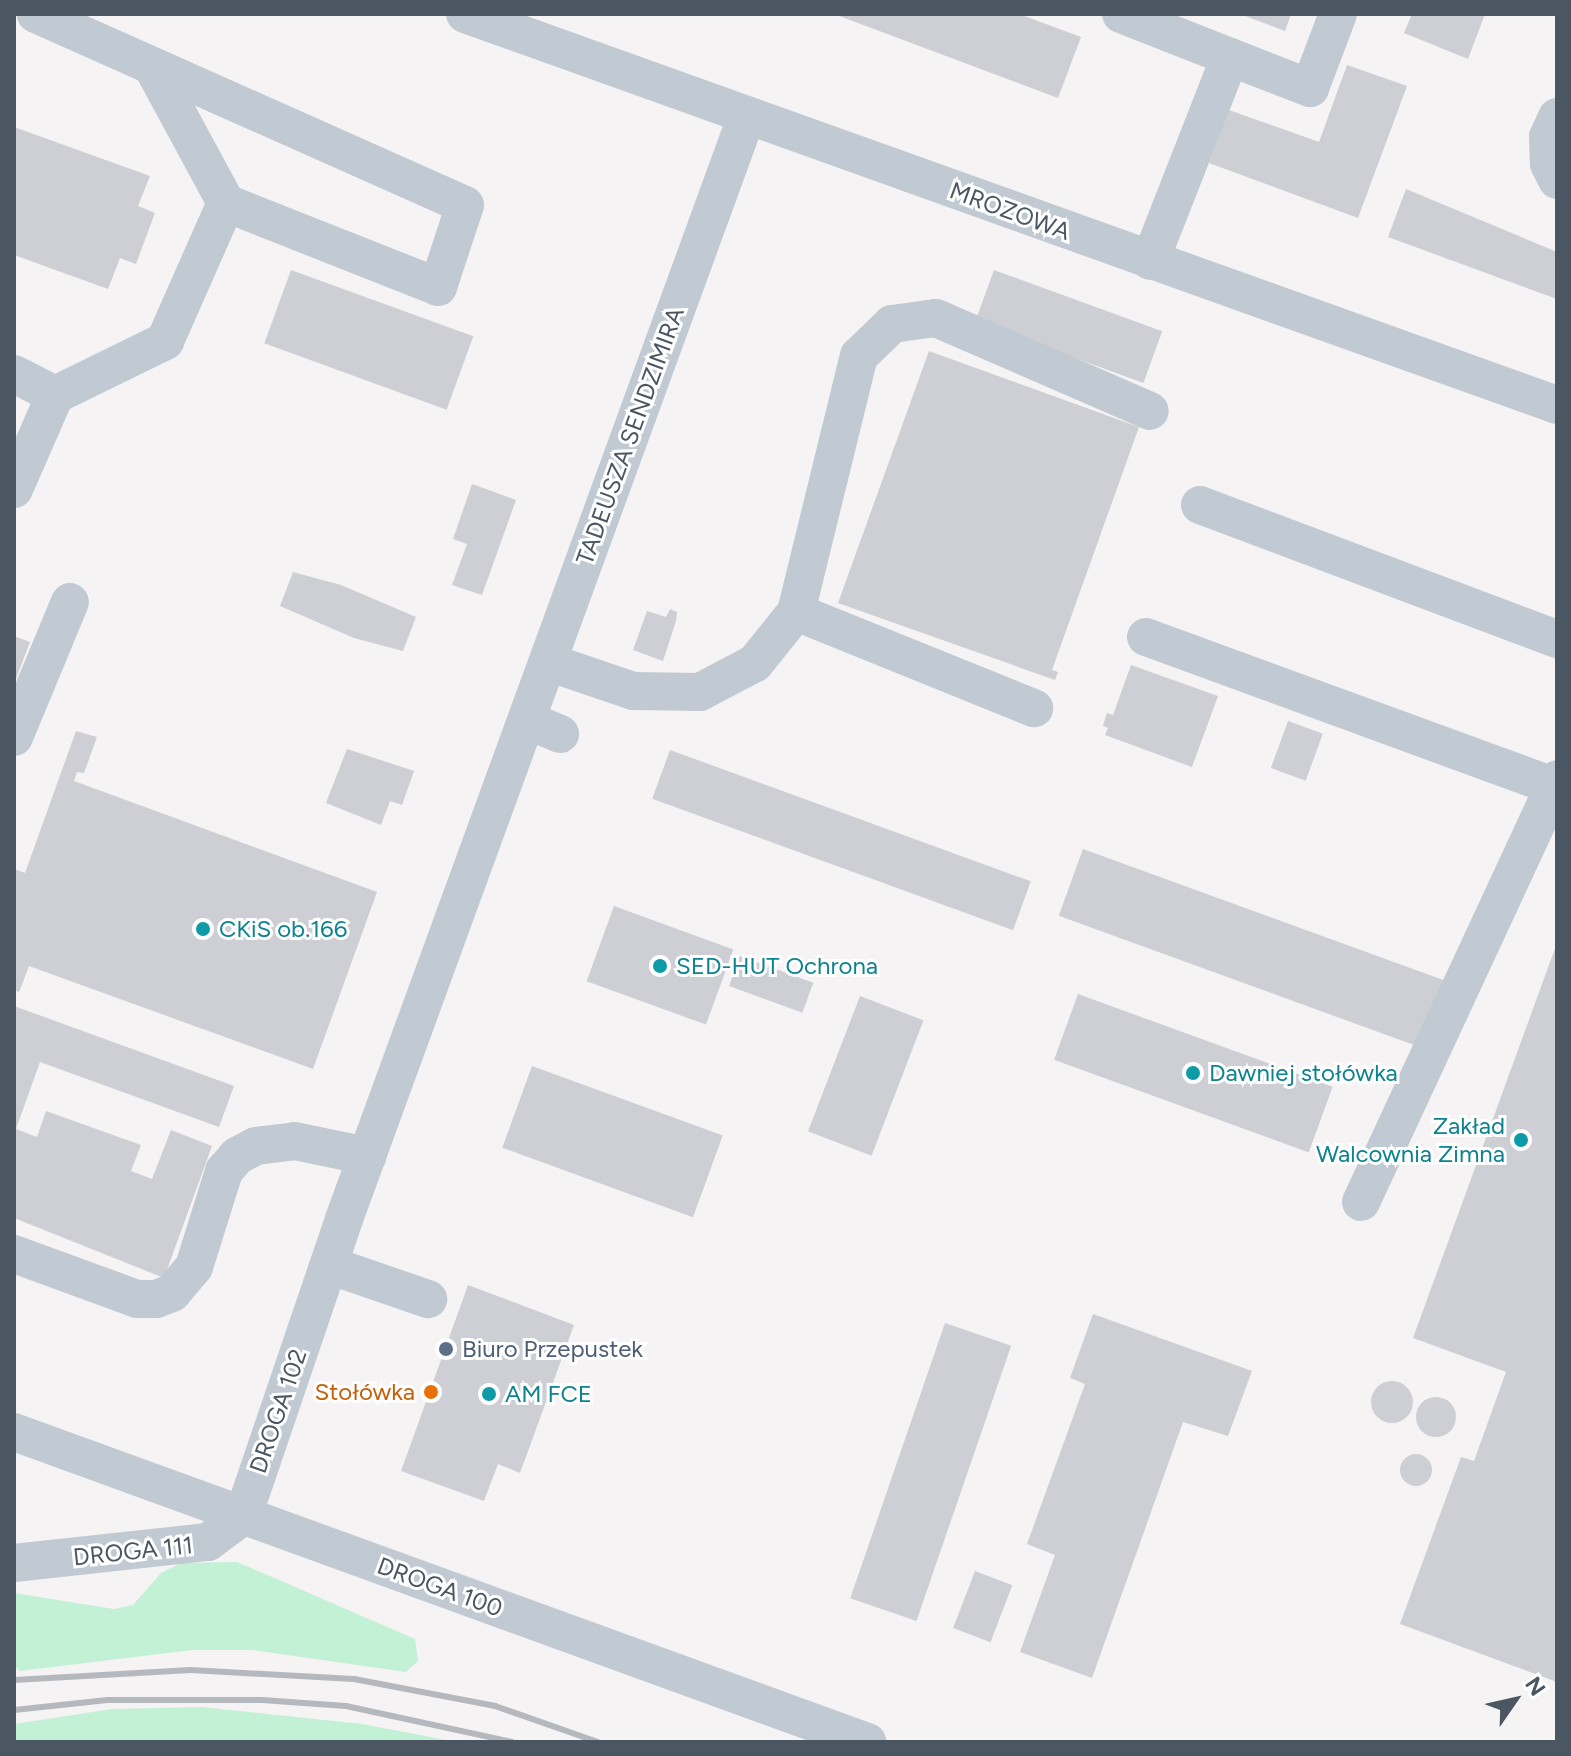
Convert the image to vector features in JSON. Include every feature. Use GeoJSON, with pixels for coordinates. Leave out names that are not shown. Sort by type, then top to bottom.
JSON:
{"type":"FeatureCollection","features":[{"type":"Feature","properties":{"kind":"street"},"geometry":{"type":"LineString","coordinates":[[36,14],[465,205],[438,287],[226,203],[152,66]]}},
{"type":"Feature","properties":{"kind":"street","name":"MROZOWA"},"geometry":{"type":"LineString","coordinates":[[465,14],[746,118],[1557,405]]}},
{"type":"Feature","properties":{"kind":"street"},"geometry":{"type":"LineString","coordinates":[[1133,16],[1310,88],[1338,14]]}},
{"type":"Feature","properties":{"kind":"street"},"geometry":{"type":"LineString","coordinates":[[1150,261],[1230,57]]}},
{"type":"Feature","properties":{"kind":"street"},"geometry":{"type":"LineString","coordinates":[[1557,117],[1548,137],[1549,164],[1557,180]]}},
{"type":"Feature","properties":{"kind":"street","name":"TADEUSZA SENDZIMIRA"},"geometry":{"type":"LineString","coordinates":[[367,1156],[534,736],[548,662],[746,118]]}},
{"type":"Feature","properties":{"kind":"street"},"geometry":{"type":"LineString","coordinates":[[14,489],[55,395],[165,341],[226,203]]}},
{"type":"Feature","properties":{"kind":"street"},"geometry":{"type":"LineString","coordinates":[[548,662],[633,691],[700,692],[755,663],[796,612],[859,356],[892,324],[936,318],[1150,411]]}},
{"type":"Feature","properties":{"kind":"street"},"geometry":{"type":"LineString","coordinates":[[14,374],[55,395]]}},
{"type":"Feature","properties":{"kind":"street"},"geometry":{"type":"LineString","coordinates":[[1200,505],[1557,639]]}},
{"type":"Feature","properties":{"kind":"street"},"geometry":{"type":"LineString","coordinates":[[14,737],[70,602]]}},
{"type":"Feature","properties":{"kind":"street"},"geometry":{"type":"LineString","coordinates":[[796,612],[1034,708]]}},
{"type":"Feature","properties":{"kind":"street"},"geometry":{"type":"LineString","coordinates":[[1146,637],[1556,782],[1361,1202]]}},
{"type":"Feature","properties":{"kind":"street"},"geometry":{"type":"LineString","coordinates":[[14,1254],[137,1299],[156,1299],[172,1293],[194,1267],[224,1171],[237,1156],[256,1146],[295,1141],[367,1156]]}},
{"type":"Feature","properties":{"kind":"street","name":"DROGA 102"},"geometry":{"type":"LineString","coordinates":[[243,1516],[367,1156]]}},
{"type":"Feature","properties":{"kind":"street"},"geometry":{"type":"LineString","coordinates":[[329,1265],[428,1299]]}},
{"type":"Feature","properties":{"kind":"street","name":"DROGA 100"},"geometry":{"type":"LineString","coordinates":[[14,1432],[867,1742]]}},
{"type":"Feature","properties":{"kind":"street","name":"DROGA 111"},"geometry":{"type":"LineString","coordinates":[[14,1563],[208,1542],[243,1516]]}},
{"type":"Feature","properties":{"kind":"green space"},"geometry":{"type":"Polygon","coordinates":[[[237,1562],[415,1639],[418,1661],[406,1672],[253,1650],[192,1650],[20,1671],[14,1666],[14,1593],[114,1609],[133,1605],[161,1573],[181,1563],[237,1562]]]}},
{"type":"Feature","properties":{"kind":"green space"},"geometry":{"type":"Polygon","coordinates":[[[201,1707],[362,1724],[457,1742],[14,1742],[14,1724],[112,1709],[201,1707]]]}},
{"type":"Feature","properties":{"kind":"building"},"geometry":{"type":"Polygon","coordinates":[[[834,14],[1019,14],[1081,37],[1058,98],[834,14]]]}},
{"type":"Feature","properties":{"kind":"building"},"geometry":{"type":"Polygon","coordinates":[[[1240,14],[1291,14],[1285,31],[1240,14]]]}},
{"type":"Feature","properties":{"kind":"building"},"geometry":{"type":"Polygon","coordinates":[[[1412,14],[1485,14],[1468,59],[1404,33],[1412,14]]]}},
{"type":"Feature","properties":{"kind":"building"},"geometry":{"type":"Polygon","coordinates":[[[1347,65],[1407,86],[1358,218],[1209,163],[1229,110],[1319,142],[1347,65]]]}},
{"type":"Feature","properties":{"kind":"building"},"geometry":{"type":"Polygon","coordinates":[[[14,127],[150,176],[138,206],[155,213],[136,264],[120,258],[108,289],[14,255],[14,127]]]}},
{"type":"Feature","properties":{"kind":"building"},"geometry":{"type":"Polygon","coordinates":[[[1406,189],[1557,252],[1557,299],[1388,237],[1406,189]]]}},
{"type":"Feature","properties":{"kind":"building"},"geometry":{"type":"Polygon","coordinates":[[[291,270],[473,336],[447,410],[264,343],[291,270]]]}},
{"type":"Feature","properties":{"kind":"building"},"geometry":{"type":"Polygon","coordinates":[[[994,270],[1162,331],[1143,383],[975,322],[994,270]]]}},
{"type":"Feature","properties":{"kind":"building"},"geometry":{"type":"Polygon","coordinates":[[[929,351],[1139,427],[1052,670],[1058,672],[1055,680],[838,603],[929,351]]]}},
{"type":"Feature","properties":{"kind":"building"},"geometry":{"type":"Polygon","coordinates":[[[472,484],[516,500],[482,595],[452,585],[467,544],[453,539],[472,484]]]}},
{"type":"Feature","properties":{"kind":"building"},"geometry":{"type":"Polygon","coordinates":[[[293,572],[341,585],[416,617],[403,651],[354,638],[280,606],[293,572]]]}},
{"type":"Feature","properties":{"kind":"building"},"geometry":{"type":"Polygon","coordinates":[[[670,609],[677,612],[676,621],[663,661],[633,650],[647,611],[666,617],[670,609]]]}},
{"type":"Feature","properties":{"kind":"building"},"geometry":{"type":"Polygon","coordinates":[[[14,636],[30,642],[14,684],[14,636]]]}},
{"type":"Feature","properties":{"kind":"building"},"geometry":{"type":"Polygon","coordinates":[[[1131,665],[1218,696],[1192,767],[1105,735],[1108,728],[1103,726],[1107,713],[1113,715],[1131,665]]]}},
{"type":"Feature","properties":{"kind":"building"},"geometry":{"type":"Polygon","coordinates":[[[1288,721],[1323,734],[1306,781],[1271,768],[1288,721]]]}},
{"type":"Feature","properties":{"kind":"building","name":"CKiS ob.166"},"geometry":{"type":"Polygon","coordinates":[[[76,731],[97,737],[84,773],[77,772],[74,781],[377,892],[313,1069],[29,966],[19,992],[14,990],[14,869],[25,873],[76,731]]]}},
{"type":"Feature","properties":{"kind":"building"},"geometry":{"type":"Polygon","coordinates":[[[347,749],[414,771],[402,805],[390,801],[381,825],[326,803],[347,749]]]}},
{"type":"Feature","properties":{"kind":"building"},"geometry":{"type":"Polygon","coordinates":[[[670,750],[1031,881],[1013,930],[652,799],[670,750]]]}},
{"type":"Feature","properties":{"kind":"building"},"geometry":{"type":"Polygon","coordinates":[[[1083,849],[1447,981],[1422,1048],[1059,916],[1083,849]]]}},
{"type":"Feature","properties":{"kind":"building","name":"SED-HUT Ochrona"},"geometry":{"type":"Polygon","coordinates":[[[614,906],[733,949],[706,1025],[587,981],[614,906]]]}},
{"type":"Feature","properties":{"kind":"building","name":"Zakład Walcownia Zimna"},"geometry":{"type":"Polygon","coordinates":[[[1557,943],[1557,1682],[1400,1624],[1461,1457],[1474,1461],[1506,1372],[1413,1338],[1557,943]]]}},
{"type":"Feature","properties":{"kind":"building"},"geometry":{"type":"Polygon","coordinates":[[[740,956],[813,983],[802,1013],[729,986],[740,956]]]}},
{"type":"Feature","properties":{"kind":"building","name":"Dawniej stołówka"},"geometry":{"type":"Polygon","coordinates":[[[1078,994],[1333,1087],[1309,1152],[1054,1060],[1078,994]]]}},
{"type":"Feature","properties":{"kind":"building"},"geometry":{"type":"Polygon","coordinates":[[[860,996],[923,1020],[872,1156],[808,1131],[860,996]]]}},
{"type":"Feature","properties":{"kind":"building"},"geometry":{"type":"Polygon","coordinates":[[[14,1006],[234,1086],[219,1127],[40,1062],[16,1129],[37,1137],[46,1111],[141,1145],[131,1171],[152,1179],[171,1130],[212,1146],[164,1278],[14,1218],[14,1006]]]}},
{"type":"Feature","properties":{"kind":"building"},"geometry":{"type":"Polygon","coordinates":[[[532,1066],[723,1135],[693,1217],[502,1148],[532,1066]]]}},
{"type":"Feature","properties":{"kind":"building","name":"AM FCE"},"geometry":{"type":"Polygon","coordinates":[[[468,1285],[574,1325],[520,1473],[498,1464],[484,1501],[401,1471],[468,1285]]]}},
{"type":"Feature","properties":{"kind":"building"},"geometry":{"type":"Polygon","coordinates":[[[1093,1314],[1252,1371],[1228,1436],[1183,1422],[1092,1678],[1020,1652],[1055,1555],[1027,1544],[1085,1384],[1070,1378],[1093,1314]]]}},
{"type":"Feature","properties":{"kind":"building"},"geometry":{"type":"Polygon","coordinates":[[[945,1323],[1011,1346],[916,1621],[850,1598],[945,1323]]]}},
{"type":"Feature","properties":{"kind":"building"},"geometry":{"type":"Polygon","coordinates":[[[1392,1381],[1407,1387],[1413,1402],[1407,1417],[1392,1423],[1377,1417],[1371,1402],[1377,1387],[1392,1381]]]}},
{"type":"Feature","properties":{"kind":"building"},"geometry":{"type":"Polygon","coordinates":[[[1436,1397],[1450,1403],[1456,1417],[1450,1431],[1436,1437],[1422,1431],[1416,1417],[1422,1403],[1436,1397]]]}},
{"type":"Feature","properties":{"kind":"building"},"geometry":{"type":"Polygon","coordinates":[[[1416,1454],[1428,1458],[1432,1470],[1428,1482],[1416,1486],[1404,1482],[1400,1470],[1404,1458],[1416,1454]]]}},
{"type":"Feature","properties":{"kind":"building"},"geometry":{"type":"Polygon","coordinates":[[[975,1571],[1012,1585],[990,1642],[953,1628],[975,1571]]]}},
{"type":"Feature","properties":{"kind":"railway"},"geometry":{"type":"LineString","coordinates":[[14,1680],[191,1670],[354,1679],[495,1706],[598,1742]]}},
{"type":"Feature","properties":{"kind":"railway"},"geometry":{"type":"LineString","coordinates":[[14,1710],[107,1700],[262,1700],[346,1706],[512,1742]]}},
{"type":"Feature","properties":{"kind":"place","name":"CKiS ob.166"},"geometry":{"type":"Point","coordinates":[203,929]}},
{"type":"Feature","properties":{"kind":"place","name":"SED-HUT Ochrona"},"geometry":{"type":"Point","coordinates":[660,966]}},
{"type":"Feature","properties":{"kind":"place","name":"Dawniej stołówka"},"geometry":{"type":"Point","coordinates":[1193,1073]}},
{"type":"Feature","properties":{"kind":"place","name":"Zakład Walcownia Zimna"},"geometry":{"type":"Point","coordinates":[1521,1140]}},
{"type":"Feature","properties":{"kind":"place","name":"Biuro Przepustek"},"geometry":{"type":"Point","coordinates":[446,1349]}},
{"type":"Feature","properties":{"kind":"place","name":"Stołówka"},"geometry":{"type":"Point","coordinates":[431,1392]}},
{"type":"Feature","properties":{"kind":"place","name":"AM FCE"},"geometry":{"type":"Point","coordinates":[489,1394]}}]}
